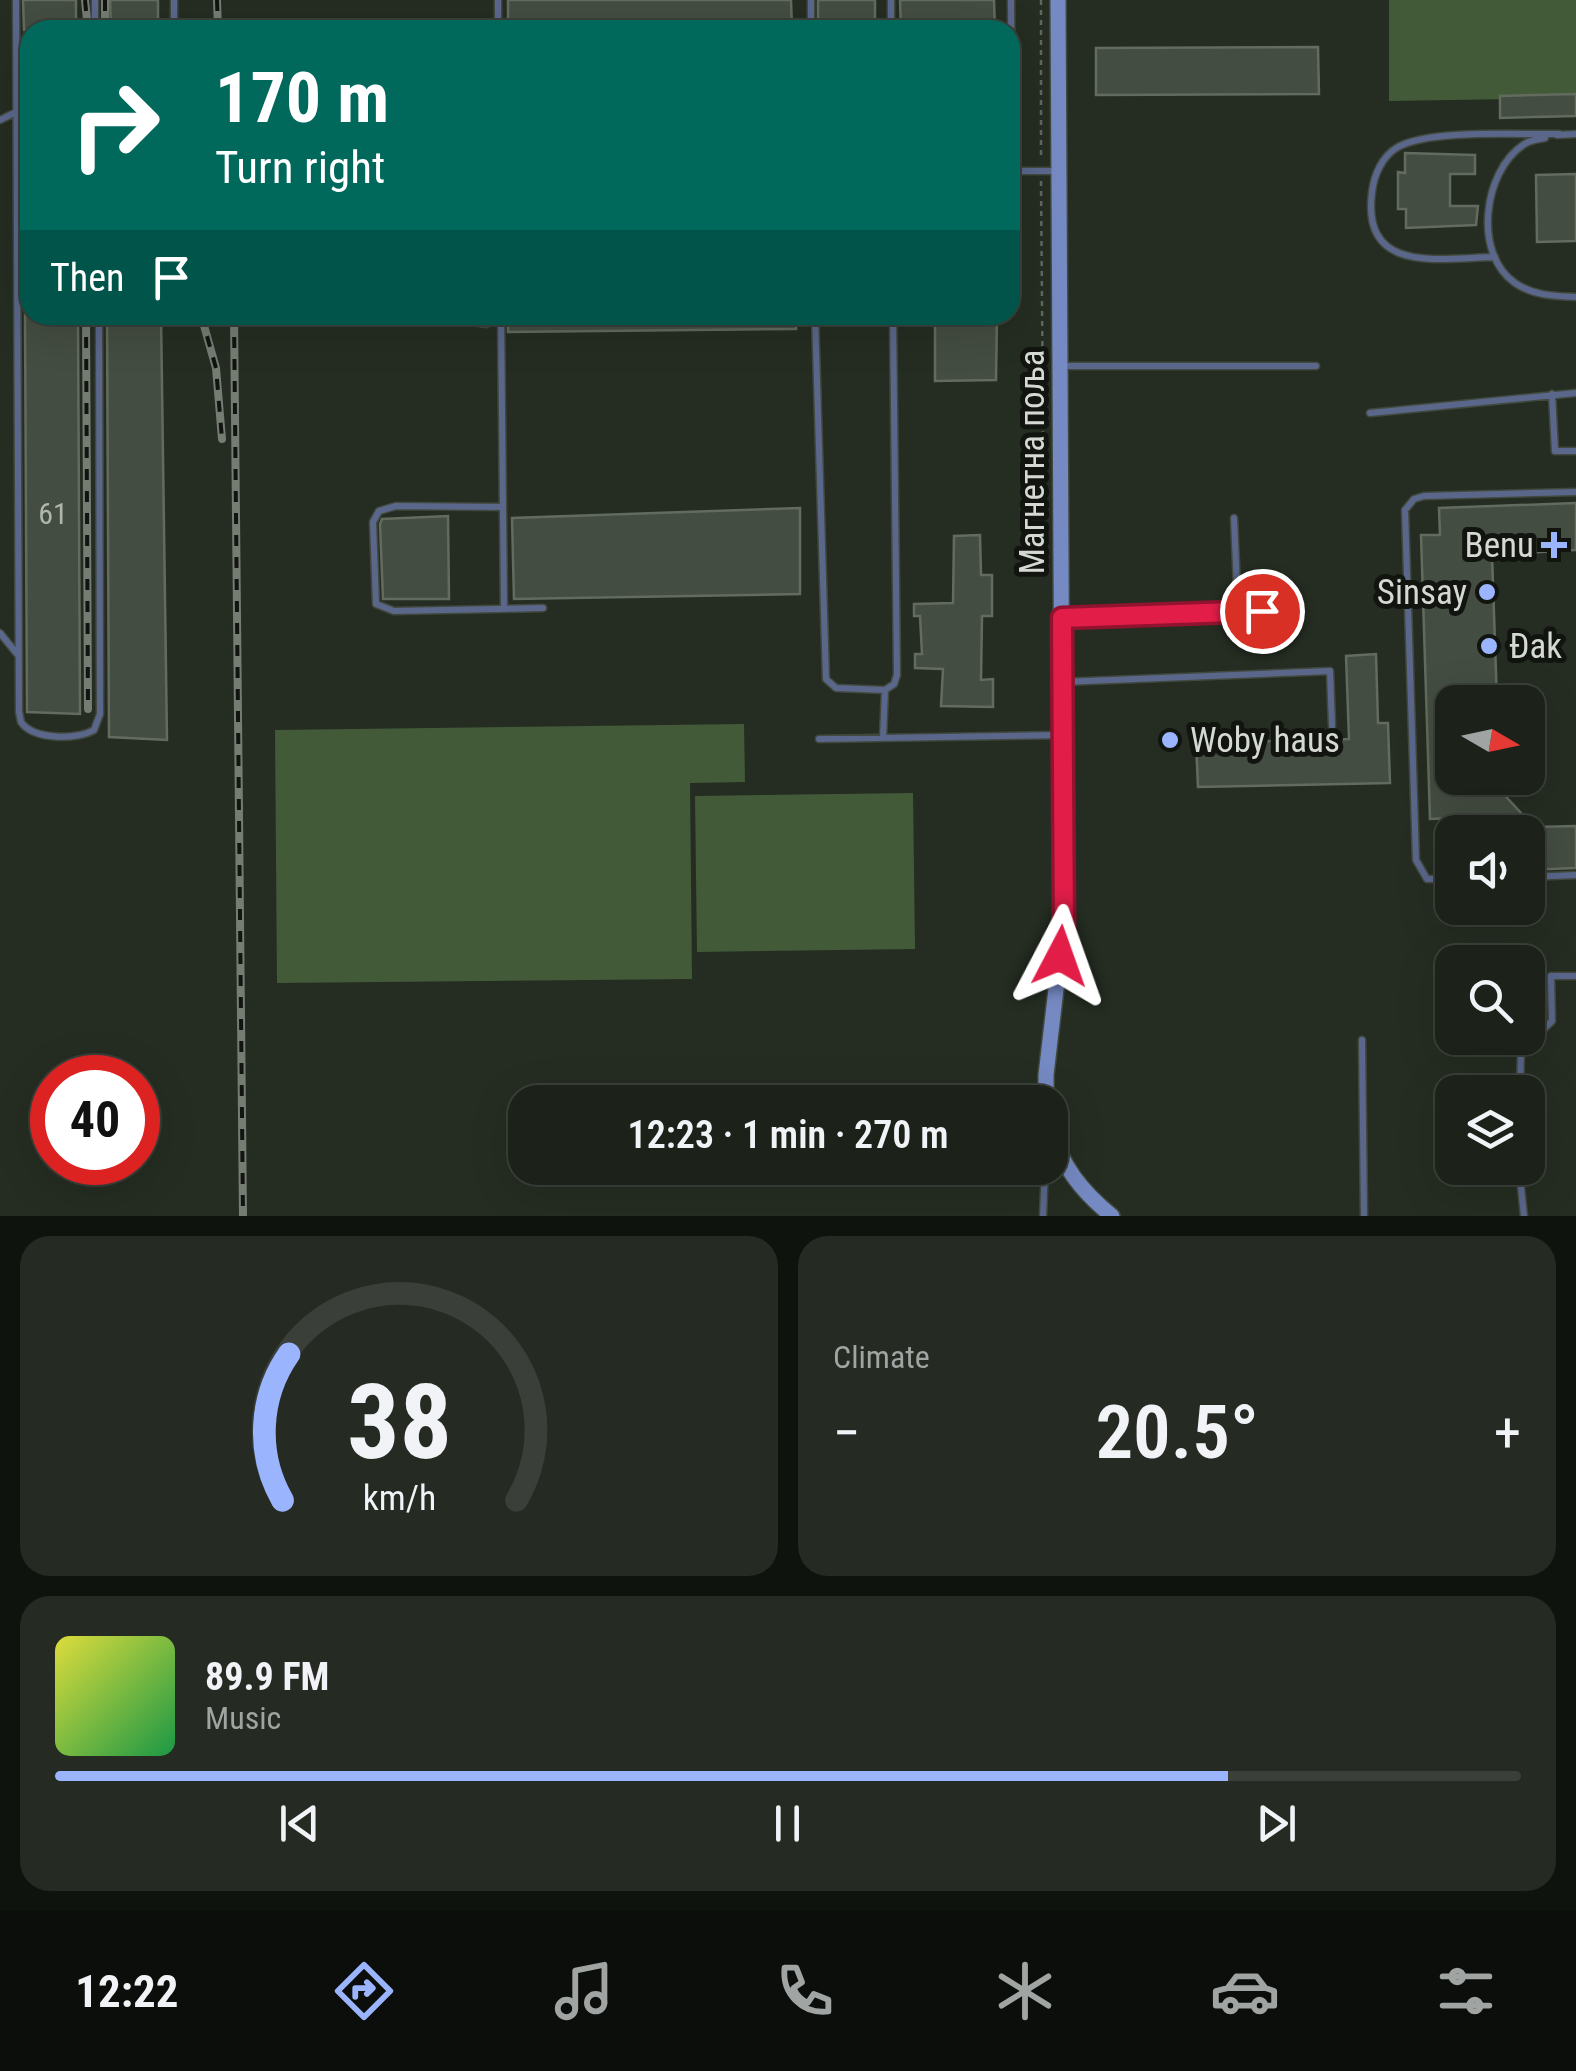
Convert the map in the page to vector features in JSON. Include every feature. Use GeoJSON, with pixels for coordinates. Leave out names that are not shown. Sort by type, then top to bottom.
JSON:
{"type":"FeatureCollection","features":[{"type":"Feature","properties":{"kind":"street","name":"Магнетна поља"},"geometry":{"type":"LineString","coordinates":[[1046,1085],[1064,929],[1058,0]]}},
{"type":"Feature","properties":{"kind":"street"},"geometry":{"type":"LineString","coordinates":[[1068,1172],[1112,1216]]}},
{"type":"Feature","properties":{"kind":"lane"},"geometry":{"type":"LineString","coordinates":[[16,0],[18,656],[20,722],[26,730],[81,736],[94,730],[100,714],[99,325]]}},
{"type":"Feature","properties":{"kind":"lane"},"geometry":{"type":"LineString","coordinates":[[0,120],[16,112]]}},
{"type":"Feature","properties":{"kind":"lane"},"geometry":{"type":"LineString","coordinates":[[1559,134],[1525,142],[1510,157],[1488,209],[1486,234],[1502,271],[1516,284],[1544,296],[1576,297]]}},
{"type":"Feature","properties":{"kind":"lane"},"geometry":{"type":"LineString","coordinates":[[1494,257],[1410,258],[1385,246],[1376,235],[1371,205],[1382,162],[1401,145],[1430,138],[1576,134]]}},
{"type":"Feature","properties":{"kind":"lane"},"geometry":{"type":"LineString","coordinates":[[1020,171],[1060,170]]}},
{"type":"Feature","properties":{"kind":"lane"},"geometry":{"type":"LineString","coordinates":[[500,325],[504,608]]}},
{"type":"Feature","properties":{"kind":"lane"},"geometry":{"type":"LineString","coordinates":[[815,325],[826,674],[836,688],[885,690],[894,684],[897,675],[893,325]]}},
{"type":"Feature","properties":{"kind":"lane"},"geometry":{"type":"LineString","coordinates":[[1062,366],[1316,366]]}},
{"type":"Feature","properties":{"kind":"lane"},"geometry":{"type":"LineString","coordinates":[[1370,413],[1576,393]]}},
{"type":"Feature","properties":{"kind":"lane"},"geometry":{"type":"LineString","coordinates":[[1552,394],[1554,452],[1576,451]]}},
{"type":"Feature","properties":{"kind":"lane"},"geometry":{"type":"LineString","coordinates":[[1435,879],[1427,879],[1416,860],[1405,510],[1414,499],[1424,496],[1576,492]]}},
{"type":"Feature","properties":{"kind":"lane"},"geometry":{"type":"LineString","coordinates":[[504,507],[396,506],[379,511],[373,522],[378,607],[394,611],[543,608]]}},
{"type":"Feature","properties":{"kind":"lane"},"geometry":{"type":"LineString","coordinates":[[1234,518],[1238,612]]}},
{"type":"Feature","properties":{"kind":"lane"},"geometry":{"type":"LineString","coordinates":[[1062,618],[1262,611]]}},
{"type":"Feature","properties":{"kind":"lane"},"geometry":{"type":"LineString","coordinates":[[0,633],[18,656]]}},
{"type":"Feature","properties":{"kind":"lane"},"geometry":{"type":"LineString","coordinates":[[1062,682],[1330,670],[1332,726]]}},
{"type":"Feature","properties":{"kind":"lane"},"geometry":{"type":"LineString","coordinates":[[883,738],[885,690]]}},
{"type":"Feature","properties":{"kind":"lane"},"geometry":{"type":"LineString","coordinates":[[819,738],[1062,735]]}},
{"type":"Feature","properties":{"kind":"lane"},"geometry":{"type":"LineString","coordinates":[[1545,876],[1576,875]]}},
{"type":"Feature","properties":{"kind":"lane"},"geometry":{"type":"LineString","coordinates":[[1520,1075],[1521,1051],[1552,1021],[1551,976],[1576,976]]}},
{"type":"Feature","properties":{"kind":"lane"},"geometry":{"type":"LineString","coordinates":[[1362,1040],[1364,1216]]}},
{"type":"Feature","properties":{"kind":"lane"},"geometry":{"type":"LineString","coordinates":[[1043,1216],[1045,1185]]}},
{"type":"Feature","properties":{"kind":"lane"},"geometry":{"type":"LineString","coordinates":[[1521,1185],[1524,1216]]}},
{"type":"Feature","properties":{"kind":"path"},"geometry":{"type":"LineString","coordinates":[[1040,0],[1044,542]]}},
{"type":"Feature","properties":{"kind":"green space"},"geometry":{"type":"Polygon","coordinates":[[[1389,0],[1576,0],[1576,98],[1389,101],[1389,0]]]}},
{"type":"Feature","properties":{"kind":"green space"},"geometry":{"type":"Polygon","coordinates":[[[744,724],[745,782],[690,783],[692,979],[277,983],[275,730],[744,724]]]}},
{"type":"Feature","properties":{"kind":"green space"},"geometry":{"type":"Polygon","coordinates":[[[913,793],[915,949],[697,952],[695,796],[913,793]]]}},
{"type":"Feature","properties":{"kind":"building"},"geometry":{"type":"Polygon","coordinates":[[[23,0],[76,0],[76,20],[24,20],[23,0]]]}},
{"type":"Feature","properties":{"kind":"building"},"geometry":{"type":"Polygon","coordinates":[[[110,0],[158,0],[158,20],[111,20],[110,0]]]}},
{"type":"Feature","properties":{"kind":"building"},"geometry":{"type":"Polygon","coordinates":[[[508,0],[791,0],[792,20],[508,20],[508,0]]]}},
{"type":"Feature","properties":{"kind":"building"},"geometry":{"type":"Polygon","coordinates":[[[818,0],[875,0],[875,20],[818,20],[818,0]]]}},
{"type":"Feature","properties":{"kind":"building"},"geometry":{"type":"Polygon","coordinates":[[[900,0],[994,0],[995,20],[901,20],[900,0]]]}},
{"type":"Feature","properties":{"kind":"building"},"geometry":{"type":"Polygon","coordinates":[[[1318,47],[1319,94],[1096,95],[1096,48],[1318,47]]]}},
{"type":"Feature","properties":{"kind":"building"},"geometry":{"type":"Polygon","coordinates":[[[1576,94],[1576,116],[1500,118],[1500,96],[1576,94]]]}},
{"type":"Feature","properties":{"kind":"building"},"geometry":{"type":"Polygon","coordinates":[[[1405,153],[1475,155],[1475,174],[1450,174],[1450,206],[1478,206],[1476,225],[1406,228],[1406,209],[1398,209],[1398,172],[1405,173],[1405,153]]]}},
{"type":"Feature","properties":{"kind":"building"},"geometry":{"type":"Polygon","coordinates":[[[1576,174],[1576,241],[1537,242],[1536,175],[1576,174]]]}},
{"type":"Feature","properties":{"kind":"building"},"geometry":{"type":"Polygon","coordinates":[[[25,325],[78,325],[80,714],[27,712],[25,325]]]}},
{"type":"Feature","properties":{"kind":"building"},"geometry":{"type":"Polygon","coordinates":[[[107,325],[161,325],[167,740],[109,737],[107,325]]]}},
{"type":"Feature","properties":{"kind":"building"},"geometry":{"type":"Polygon","coordinates":[[[508,325],[796,325],[796,329],[508,332],[508,325]]]}},
{"type":"Feature","properties":{"kind":"building"},"geometry":{"type":"Polygon","coordinates":[[[935,325],[997,325],[996,380],[935,381],[935,325]]]}},
{"type":"Feature","properties":{"kind":"building"},"geometry":{"type":"Polygon","coordinates":[[[1576,503],[1576,550],[1492,555],[1496,685],[1435,685],[1435,795],[1505,795],[1523,815],[1435,815],[1430,819],[1421,535],[1440,535],[1439,508],[1576,503]]]}},
{"type":"Feature","properties":{"kind":"building"},"geometry":{"type":"Polygon","coordinates":[[[800,508],[800,594],[514,599],[512,518],[800,508]]]}},
{"type":"Feature","properties":{"kind":"building"},"geometry":{"type":"Polygon","coordinates":[[[448,516],[449,599],[383,599],[382,519],[448,516]]]}},
{"type":"Feature","properties":{"kind":"building"},"geometry":{"type":"Polygon","coordinates":[[[980,535],[981,575],[992,575],[992,616],[982,616],[981,680],[993,679],[993,707],[941,706],[943,669],[915,668],[915,654],[922,654],[920,616],[914,616],[914,604],[953,603],[954,536],[980,535]]]}},
{"type":"Feature","properties":{"kind":"building"},"geometry":{"type":"Polygon","coordinates":[[[1376,654],[1378,723],[1388,723],[1390,783],[1198,787],[1196,743],[1349,739],[1346,656],[1376,654]]]}},
{"type":"Feature","properties":{"kind":"building"},"geometry":{"type":"Polygon","coordinates":[[[1576,826],[1576,868],[1545,869],[1545,827],[1576,826]]]}},
{"type":"Feature","properties":{"kind":"railway"},"geometry":{"type":"LineString","coordinates":[[85,0],[87,20]]}},
{"type":"Feature","properties":{"kind":"railway"},"geometry":{"type":"LineString","coordinates":[[105,0],[105,20]]}},
{"type":"Feature","properties":{"kind":"railway"},"geometry":{"type":"LineString","coordinates":[[217,0],[218,20]]}},
{"type":"Feature","properties":{"kind":"railway"},"geometry":{"type":"LineString","coordinates":[[86,325],[88,709]]}},
{"type":"Feature","properties":{"kind":"railway"},"geometry":{"type":"LineString","coordinates":[[204,325],[216,368],[222,439]]}},
{"type":"Feature","properties":{"kind":"railway"},"geometry":{"type":"LineString","coordinates":[[234,325],[243,1216]]}},
{"type":"Feature","properties":{"kind":"place","name":"Benu"},"geometry":{"type":"Point","coordinates":[1554,545]}},
{"type":"Feature","properties":{"kind":"place","name":"Sinsay"},"geometry":{"type":"Point","coordinates":[1487,592]}},
{"type":"Feature","properties":{"kind":"place","name":"Đak"},"geometry":{"type":"Point","coordinates":[1489,646]}},
{"type":"Feature","properties":{"kind":"place","name":"Woby haus"},"geometry":{"type":"Point","coordinates":[1170,740]}},
{"type":"Feature","properties":{"kind":"route"},"geometry":{"type":"LineString","coordinates":[[1060,956],[1064,929],[1062,618],[1262,611]]}}]}
